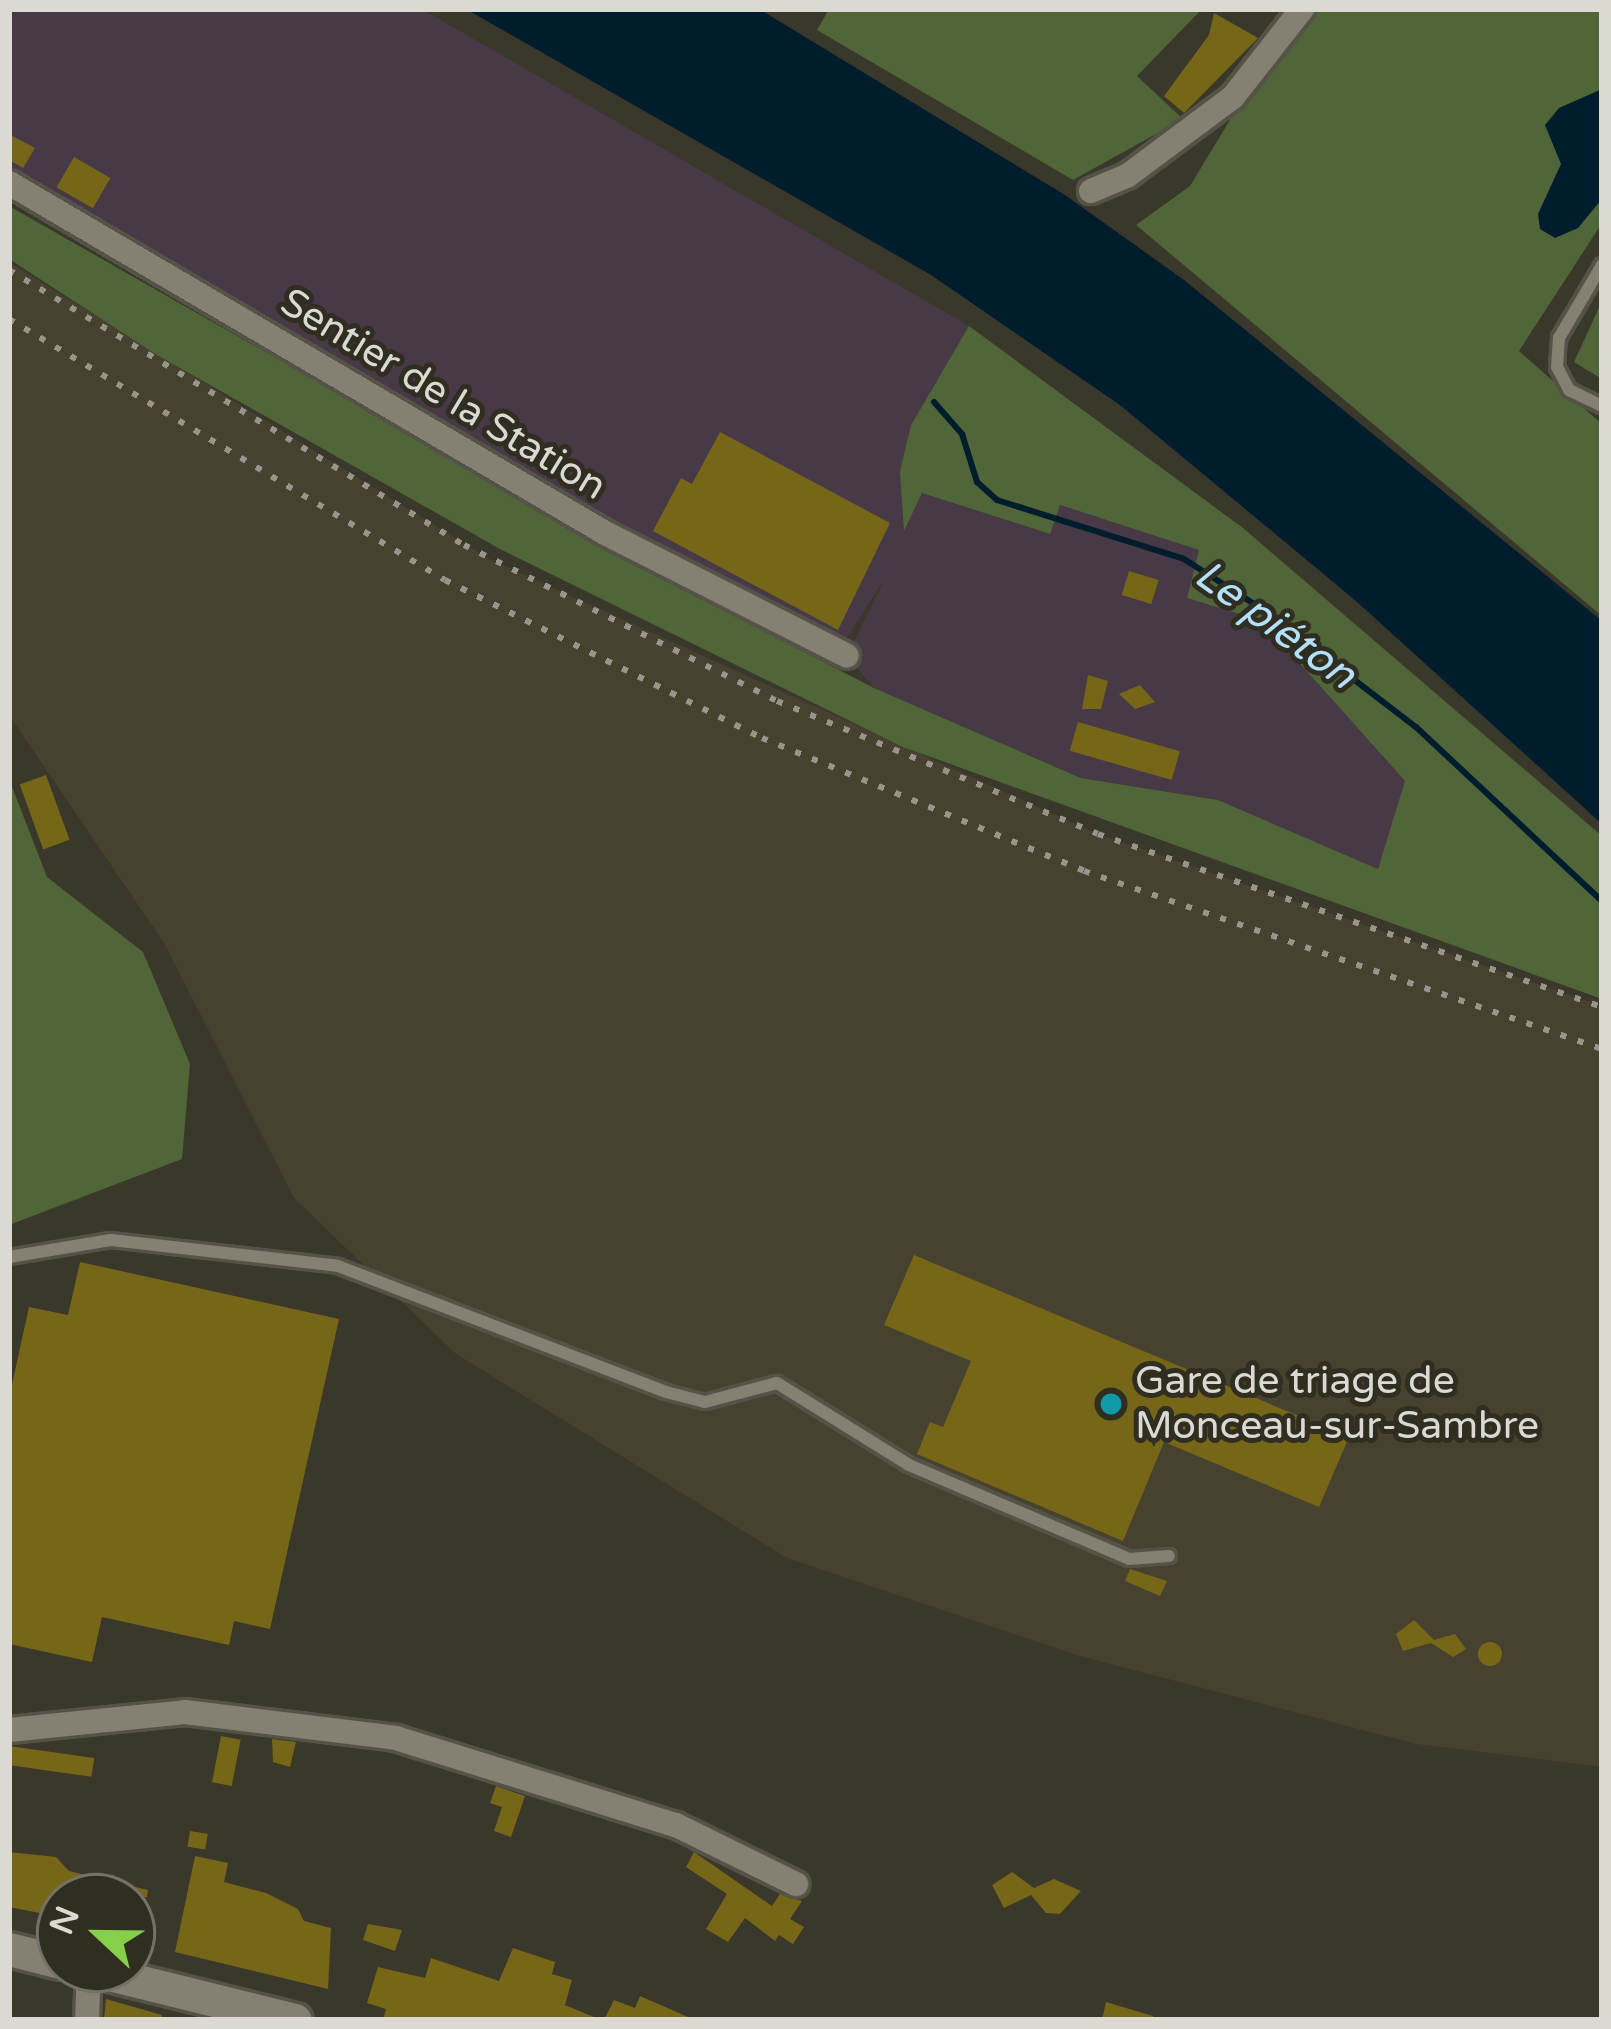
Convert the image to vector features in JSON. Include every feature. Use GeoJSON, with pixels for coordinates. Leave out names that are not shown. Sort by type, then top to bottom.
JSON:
{"type":"FeatureCollection","features":[{"type":"Feature","properties":{"kind":"main road"},"geometry":{"type":"LineString","coordinates":[[156,1986],[295,2020]]}},
{"type":"Feature","properties":{"kind":"street"},"geometry":{"type":"LineString","coordinates":[[1091,191],[1127,176],[1233,97],[1302,9]]}},
{"type":"Feature","properties":{"kind":"street","name":"Sentier de la Station"},"geometry":{"type":"LineString","coordinates":[[9,183],[605,533],[847,656]]}},
{"type":"Feature","properties":{"kind":"street"},"geometry":{"type":"LineString","coordinates":[[9,1730],[185,1712],[396,1738],[676,1825],[796,1884]]}},
{"type":"Feature","properties":{"kind":"lane"},"geometry":{"type":"LineString","coordinates":[[1602,265],[1559,338],[1558,368],[1569,390],[1602,406]]}},
{"type":"Feature","properties":{"kind":"lane"},"geometry":{"type":"LineString","coordinates":[[9,1257],[110,1240],[338,1266],[666,1392],[705,1402],[777,1383],[909,1465],[1129,1559],[1169,1556]]}},
{"type":"Feature","properties":{"kind":"shaded area"},"geometry":{"type":"Polygon","coordinates":[[[9,9],[422,9],[969,326],[911,425],[904,528],[922,493],[1049,534],[1059,505],[1200,550],[1187,598],[1262,621],[1406,782],[1378,869],[1218,800],[1082,778],[874,688],[847,656],[885,578],[838,652],[9,171],[9,9]]]}},
{"type":"Feature","properties":{"kind":"shaded area"},"geometry":{"type":"Polygon","coordinates":[[[9,262],[489,559],[1098,834],[1602,1006],[1602,1767],[1416,1744],[1080,1656],[787,1558],[456,1354],[294,1198],[164,943],[9,715],[9,262]]]}},
{"type":"Feature","properties":{"kind":"green space"},"geometry":{"type":"Polygon","coordinates":[[[829,9],[1202,9],[1137,76],[1183,119],[1073,180],[817,30],[829,9]]]}},
{"type":"Feature","properties":{"kind":"green space"},"geometry":{"type":"Polygon","coordinates":[[[1280,9],[1602,9],[1602,223],[1519,351],[1602,424],[1602,616],[1136,225],[1190,186],[1291,19],[1280,9]]]}},
{"type":"Feature","properties":{"kind":"green space"},"geometry":{"type":"Polygon","coordinates":[[[9,206],[676,586],[874,688],[1081,778],[1218,800],[1378,869],[1405,781],[1262,621],[1187,598],[1199,550],[1060,505],[1050,534],[922,493],[904,531],[900,471],[911,425],[969,326],[1243,528],[1602,836],[1602,999],[903,747],[500,549],[157,355],[9,259],[9,206]]]}},
{"type":"Feature","properties":{"kind":"green space"},"geometry":{"type":"Polygon","coordinates":[[[1602,301],[1602,379],[1574,362],[1602,301]]]}},
{"type":"Feature","properties":{"kind":"green space"},"geometry":{"type":"Polygon","coordinates":[[[9,779],[47,877],[143,952],[190,1064],[182,1159],[9,1225],[9,779]]]}},
{"type":"Feature","properties":{"kind":"water"},"geometry":{"type":"Polygon","coordinates":[[[466,9],[759,9],[1065,195],[1184,280],[1602,621],[1602,824],[1356,601],[1120,405],[931,275],[466,9]]]}},
{"type":"Feature","properties":{"kind":"water"},"geometry":{"type":"Polygon","coordinates":[[[1602,89],[1602,199],[1578,228],[1555,238],[1540,229],[1538,214],[1561,164],[1545,125],[1559,108],[1602,89]]]}},
{"type":"Feature","properties":{"kind":"building"},"geometry":{"type":"Polygon","coordinates":[[[1214,13],[1258,38],[1184,113],[1164,96],[1209,35],[1214,13]]]}},
{"type":"Feature","properties":{"kind":"building"},"geometry":{"type":"Polygon","coordinates":[[[9,134],[35,148],[23,168],[9,160],[9,134]]]}},
{"type":"Feature","properties":{"kind":"building"},"geometry":{"type":"Polygon","coordinates":[[[74,157],[110,178],[93,208],[56,187],[74,157]]]}},
{"type":"Feature","properties":{"kind":"building"},"geometry":{"type":"Polygon","coordinates":[[[720,432],[890,523],[838,630],[653,531],[681,478],[692,484],[720,432]]]}},
{"type":"Feature","properties":{"kind":"building"},"geometry":{"type":"Polygon","coordinates":[[[1129,571],[1159,580],[1151,604],[1122,595],[1129,571]]]}},
{"type":"Feature","properties":{"kind":"building"},"geometry":{"type":"Polygon","coordinates":[[[1088,675],[1108,681],[1101,709],[1082,709],[1088,675]]]}},
{"type":"Feature","properties":{"kind":"building"},"geometry":{"type":"Polygon","coordinates":[[[1140,685],[1155,702],[1135,709],[1119,694],[1140,685]]]}},
{"type":"Feature","properties":{"kind":"building"},"geometry":{"type":"Polygon","coordinates":[[[1078,722],[1180,751],[1172,780],[1070,751],[1078,722]]]}},
{"type":"Feature","properties":{"kind":"building"},"geometry":{"type":"Polygon","coordinates":[[[46,775],[70,840],[43,849],[20,785],[46,775]]]}},
{"type":"Feature","properties":{"kind":"building","name":"Gare de triage de Monceau-sur-Sambre"},"geometry":{"type":"Polygon","coordinates":[[[914,1255],[1349,1437],[1319,1507],[1164,1442],[1123,1541],[917,1454],[930,1422],[943,1427],[971,1361],[884,1325],[914,1255]]]}},
{"type":"Feature","properties":{"kind":"building"},"geometry":{"type":"Polygon","coordinates":[[[80,1262],[339,1319],[270,1629],[234,1621],[229,1645],[102,1617],[92,1662],[9,1644],[9,1398],[29,1307],[68,1315],[80,1262]]]}},
{"type":"Feature","properties":{"kind":"building"},"geometry":{"type":"Polygon","coordinates":[[[1130,1569],[1167,1581],[1160,1596],[1125,1581],[1130,1569]]]}},
{"type":"Feature","properties":{"kind":"building"},"geometry":{"type":"Polygon","coordinates":[[[1414,1620],[1434,1640],[1455,1634],[1466,1649],[1453,1657],[1431,1643],[1403,1651],[1396,1634],[1414,1620]]]}},
{"type":"Feature","properties":{"kind":"building"},"geometry":{"type":"Polygon","coordinates":[[[1490,1642],[1499,1645],[1499,1663],[1490,1666],[1481,1663],[1478,1654],[1481,1645],[1490,1642]]]}},
{"type":"Feature","properties":{"kind":"building"},"geometry":{"type":"Polygon","coordinates":[[[221,1736],[241,1740],[232,1786],[212,1782],[221,1736]]]}},
{"type":"Feature","properties":{"kind":"building"},"geometry":{"type":"Polygon","coordinates":[[[272,1739],[296,1742],[290,1767],[273,1762],[272,1739]]]}},
{"type":"Feature","properties":{"kind":"building"},"geometry":{"type":"Polygon","coordinates":[[[9,1746],[94,1758],[92,1777],[9,1765],[9,1746]]]}},
{"type":"Feature","properties":{"kind":"building"},"geometry":{"type":"Polygon","coordinates":[[[496,1786],[525,1796],[511,1837],[494,1831],[502,1807],[490,1803],[496,1786]]]}},
{"type":"Feature","properties":{"kind":"building"},"geometry":{"type":"Polygon","coordinates":[[[190,1831],[208,1834],[205,1850],[187,1847],[190,1831]]]}},
{"type":"Feature","properties":{"kind":"building"},"geometry":{"type":"Polygon","coordinates":[[[9,1852],[56,1857],[77,1873],[36,1873],[36,1912],[9,1907],[9,1852]]]}},
{"type":"Feature","properties":{"kind":"building"},"geometry":{"type":"Polygon","coordinates":[[[694,1852],[772,1906],[780,1894],[802,1901],[790,1919],[804,1927],[793,1944],[779,1935],[775,1941],[745,1918],[728,1942],[706,1929],[727,1894],[686,1867],[694,1852]]]}},
{"type":"Feature","properties":{"kind":"building"},"geometry":{"type":"Polygon","coordinates":[[[195,1856],[228,1863],[224,1882],[266,1893],[298,1909],[304,1921],[331,1928],[328,1989],[175,1952],[195,1856]]]}},
{"type":"Feature","properties":{"kind":"building"},"geometry":{"type":"Polygon","coordinates":[[[1012,1872],[1034,1888],[1054,1879],[1081,1891],[1060,1914],[1046,1913],[1031,1895],[1004,1908],[992,1885],[1012,1872]]]}},
{"type":"Feature","properties":{"kind":"building"},"geometry":{"type":"Polygon","coordinates":[[[368,1924],[402,1930],[395,1951],[363,1940],[368,1924]]]}},
{"type":"Feature","properties":{"kind":"building"},"geometry":{"type":"Polygon","coordinates":[[[513,1948],[555,1962],[552,1974],[572,1980],[565,2005],[601,2020],[383,2020],[386,2009],[367,2003],[378,1967],[425,1978],[431,1958],[499,1981],[513,1948]]]}},
{"type":"Feature","properties":{"kind":"building"},"geometry":{"type":"Polygon","coordinates":[[[640,1996],[695,2020],[604,2020],[614,2000],[635,2008],[640,1996]]]}},
{"type":"Feature","properties":{"kind":"building"},"geometry":{"type":"Polygon","coordinates":[[[106,1999],[162,2015],[161,2020],[104,2020],[106,1999]]]}},
{"type":"Feature","properties":{"kind":"building"},"geometry":{"type":"Polygon","coordinates":[[[1106,2002],[1153,2016],[1152,2020],[1102,2020],[1106,2002]]]}},
{"type":"Feature","properties":{"kind":"waterway","name":"Le piéton"},"geometry":{"type":"LineString","coordinates":[[934,402],[962,434],[977,482],[997,500],[1184,559],[1262,609],[1416,727],[1602,901]]}},
{"type":"Feature","properties":{"kind":"railway"},"geometry":{"type":"LineString","coordinates":[[9,270],[464,545],[777,701],[1098,834],[1602,1007]]}},
{"type":"Feature","properties":{"kind":"railway"},"geometry":{"type":"LineString","coordinates":[[9,319],[445,580],[762,738],[1084,871],[1602,1049]]}},
{"type":"Feature","properties":{"kind":"place","name":"Gare de triage de Monceau-sur-Sambre"},"geometry":{"type":"Point","coordinates":[1111,1404]}}]}
